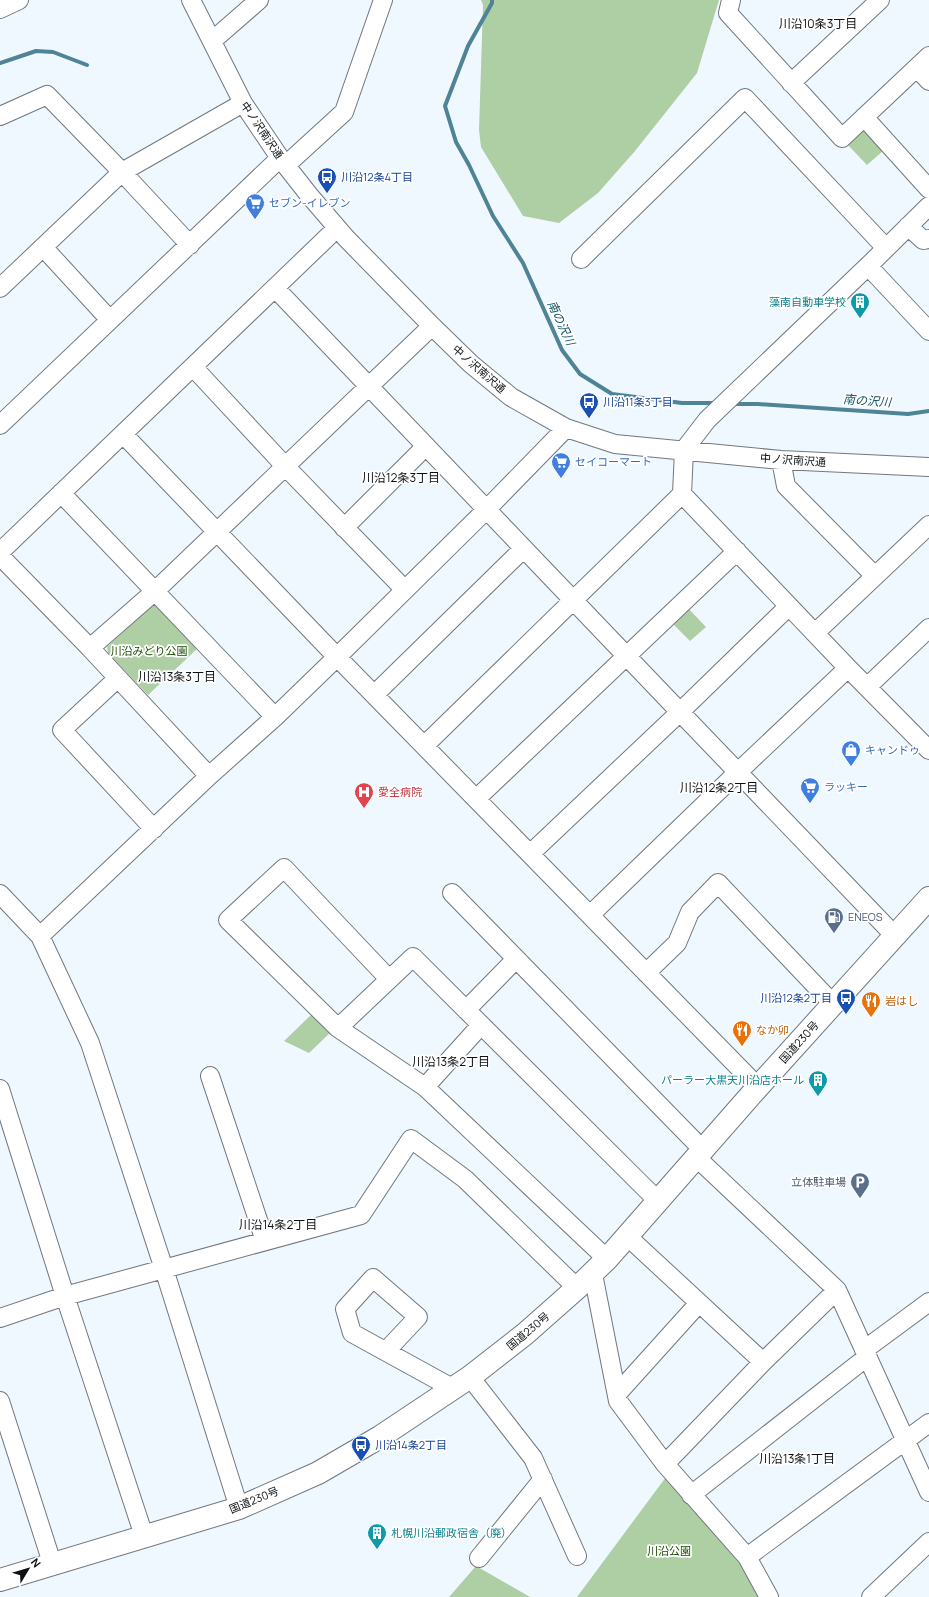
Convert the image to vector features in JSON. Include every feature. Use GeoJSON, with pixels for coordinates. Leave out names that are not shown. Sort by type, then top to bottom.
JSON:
{"type":"FeatureCollection","features":[{"type":"Feature","properties":{"kind":"highway","name":"国道230号"},"geometry":{"type":"LineString","coordinates":[[0,1580],[52,1563],[239,1508],[318,1473],[380,1437],[462,1383],[525,1334],[600,1266],[758,1087],[929,898]]}},
{"type":"Feature","properties":{"kind":"street"},"geometry":{"type":"LineString","coordinates":[[0,9],[19,0]]}},
{"type":"Feature","properties":{"kind":"street","name":"中ノ沢南沢通"},"geometry":{"type":"LineString","coordinates":[[191,0],[243,103],[283,161],[309,195],[337,228],[432,326],[471,364],[511,397],[566,428],[615,444],[781,460],[929,467]]}},
{"type":"Feature","properties":{"kind":"street"},"geometry":{"type":"LineString","coordinates":[[212,41],[259,0]]}},
{"type":"Feature","properties":{"kind":"street"},"geometry":{"type":"LineString","coordinates":[[0,425],[190,245],[283,161],[344,112],[383,0]]}},
{"type":"Feature","properties":{"kind":"street"},"geometry":{"type":"LineString","coordinates":[[731,0],[728,13],[791,84],[842,138],[923,62],[929,82]]}},
{"type":"Feature","properties":{"kind":"street"},"geometry":{"type":"LineString","coordinates":[[791,84],[880,0]]}},
{"type":"Feature","properties":{"kind":"street"},"geometry":{"type":"LineString","coordinates":[[0,116],[47,95],[190,245]]}},
{"type":"Feature","properties":{"kind":"street"},"geometry":{"type":"LineString","coordinates":[[581,259],[746,98],[886,248]]}},
{"type":"Feature","properties":{"kind":"street"},"geometry":{"type":"LineString","coordinates":[[0,288],[122,172],[243,103]]}},
{"type":"Feature","properties":{"kind":"street"},"geometry":{"type":"LineString","coordinates":[[864,117],[929,189]]}},
{"type":"Feature","properties":{"kind":"street"},"geometry":{"type":"LineString","coordinates":[[424,746],[682,494],[684,450],[707,420],[929,206]]}},
{"type":"Feature","properties":{"kind":"street"},"geometry":{"type":"LineString","coordinates":[[908,226],[923,240],[929,239]]}},
{"type":"Feature","properties":{"kind":"street"},"geometry":{"type":"LineString","coordinates":[[0,552],[337,228]]}},
{"type":"Feature","properties":{"kind":"street"},"geometry":{"type":"LineString","coordinates":[[42,247],[110,320]]}},
{"type":"Feature","properties":{"kind":"street"},"geometry":{"type":"LineString","coordinates":[[868,266],[929,331]]}},
{"type":"Feature","properties":{"kind":"street"},"geometry":{"type":"LineString","coordinates":[[275,288],[523,549],[895,936]]}},
{"type":"Feature","properties":{"kind":"street"},"geometry":{"type":"LineString","coordinates":[[90,648],[154,592],[432,326]]}},
{"type":"Feature","properties":{"kind":"street"},"geometry":{"type":"LineString","coordinates":[[193,367],[285,466],[405,590]]}},
{"type":"Feature","properties":{"kind":"street"},"geometry":{"type":"LineString","coordinates":[[40,936],[209,776],[275,717],[486,510],[566,428]]}},
{"type":"Feature","properties":{"kind":"street"},"geometry":{"type":"LineString","coordinates":[[123,434],[337,657],[758,1087]]}},
{"type":"Feature","properties":{"kind":"street"},"geometry":{"type":"LineString","coordinates":[[344,528],[426,446]]}},
{"type":"Feature","properties":{"kind":"street"},"geometry":{"type":"LineString","coordinates":[[781,460],[786,486],[875,576]]}},
{"type":"Feature","properties":{"kind":"street"},"geometry":{"type":"LineString","coordinates":[[61,493],[275,717]]}},
{"type":"Feature","properties":{"kind":"street"},"geometry":{"type":"LineString","coordinates":[[682,494],[848,668],[928,745]]}},
{"type":"Feature","properties":{"kind":"street"},"geometry":{"type":"LineString","coordinates":[[815,633],[929,525]]}},
{"type":"Feature","properties":{"kind":"street"},"geometry":{"type":"LineString","coordinates":[[374,695],[523,549]]}},
{"type":"Feature","properties":{"kind":"street"},"geometry":{"type":"LineString","coordinates":[[476,799],[736,551]]}},
{"type":"Feature","properties":{"kind":"street"},"geometry":{"type":"LineString","coordinates":[[0,556],[90,648],[209,776]]}},
{"type":"Feature","properties":{"kind":"street"},"geometry":{"type":"LineString","coordinates":[[530,854],[789,606]]}},
{"type":"Feature","properties":{"kind":"street"},"geometry":{"type":"LineString","coordinates":[[867,687],[929,628]]}},
{"type":"Feature","properties":{"kind":"street"},"geometry":{"type":"LineString","coordinates":[[590,915],[848,668]]}},
{"type":"Feature","properties":{"kind":"street"},"geometry":{"type":"LineString","coordinates":[[118,678],[62,730],[154,829]]}},
{"type":"Feature","properties":{"kind":"street"},"geometry":{"type":"LineString","coordinates":[[389,979],[284,868],[228,920],[338,1028],[425,1086],[600,1266],[618,1401],[665,1464],[746,1557],[769,1597]]}},
{"type":"Feature","properties":{"kind":"street"},"geometry":{"type":"LineString","coordinates":[[646,973],[677,943],[690,912],[718,883],[833,1004]]}},
{"type":"Feature","properties":{"kind":"street"},"geometry":{"type":"LineString","coordinates":[[452,893],[700,1154],[837,1290],[929,1492]]}},
{"type":"Feature","properties":{"kind":"street"},"geometry":{"type":"LineString","coordinates":[[0,894],[40,936],[90,1043],[164,1269],[239,1508]]}},
{"type":"Feature","properties":{"kind":"street"},"geometry":{"type":"LineString","coordinates":[[338,1028],[413,957],[658,1201]]}},
{"type":"Feature","properties":{"kind":"street"},"geometry":{"type":"LineString","coordinates":[[466,1010],[516,959]]}},
{"type":"Feature","properties":{"kind":"street"},"geometry":{"type":"LineString","coordinates":[[425,1086],[481,1025]]}},
{"type":"Feature","properties":{"kind":"street"},"geometry":{"type":"LineString","coordinates":[[210,1076],[265,1242]]}},
{"type":"Feature","properties":{"kind":"street"},"geometry":{"type":"LineString","coordinates":[[0,1089],[65,1296],[144,1536]]}},
{"type":"Feature","properties":{"kind":"street"},"geometry":{"type":"LineString","coordinates":[[0,1318],[65,1296],[361,1215],[411,1140],[465,1179],[577,1288]]}},
{"type":"Feature","properties":{"kind":"street"},"geometry":{"type":"LineString","coordinates":[[627,1236],[763,1362]]}},
{"type":"Feature","properties":{"kind":"street"},"geometry":{"type":"LineString","coordinates":[[665,1464],[763,1362],[837,1290]]}},
{"type":"Feature","properties":{"kind":"street"},"geometry":{"type":"LineString","coordinates":[[691,1495],[929,1302]]}},
{"type":"Feature","properties":{"kind":"street"},"geometry":{"type":"LineString","coordinates":[[617,1394],[699,1303]]}},
{"type":"Feature","properties":{"kind":"street"},"geometry":{"type":"LineString","coordinates":[[386,1351],[462,1383],[533,1458],[576,1556]]}},
{"type":"Feature","properties":{"kind":"street"},"geometry":{"type":"LineString","coordinates":[[0,1401],[52,1563]]}},
{"type":"Feature","properties":{"kind":"street"},"geometry":{"type":"LineString","coordinates":[[746,1557],[929,1423]]}},
{"type":"Feature","properties":{"kind":"street"},"geometry":{"type":"LineString","coordinates":[[479,1558],[543,1479]]}},
{"type":"Feature","properties":{"kind":"street"},"geometry":{"type":"LineString","coordinates":[[871,1597],[929,1542]]}},
{"type":"Feature","properties":{"kind":"green space"},"geometry":{"type":"Polygon","coordinates":[[[481,0],[719,0],[697,73],[635,151],[598,193],[559,223],[523,216],[481,147],[479,130],[483,5],[481,0]]]}},
{"type":"Feature","properties":{"kind":"green space"},"geometry":{"type":"Polygon","coordinates":[[[862,128],[883,151],[867,165],[846,143],[862,128]]]}},
{"type":"Feature","properties":{"kind":"green space","name":"川沿みどり公園"},"geometry":{"type":"Polygon","coordinates":[[[156,602],[198,648],[148,695],[108,653],[107,647],[156,602]]]}},
{"type":"Feature","properties":{"kind":"green space"},"geometry":{"type":"Polygon","coordinates":[[[685,605],[706,627],[690,641],[669,620],[685,605]]]}},
{"type":"Feature","properties":{"kind":"green space"},"geometry":{"type":"Polygon","coordinates":[[[313,1013],[332,1031],[309,1053],[284,1041],[313,1013]]]}},
{"type":"Feature","properties":{"kind":"green space","name":"川沿公園"},"geometry":{"type":"Polygon","coordinates":[[[666,1477],[742,1562],[763,1597],[577,1597],[666,1477]]]}},
{"type":"Feature","properties":{"kind":"green space"},"geometry":{"type":"Polygon","coordinates":[[[476,1566],[530,1597],[449,1597],[476,1566]]]}},
{"type":"Feature","properties":{"kind":"waterway","name":"南の沢川"},"geometry":{"type":"LineString","coordinates":[[492,0],[492,3],[468,46],[445,106],[456,142],[469,165],[493,216],[523,263],[562,350],[580,374],[612,394],[682,403],[715,403]]}},
{"type":"Feature","properties":{"kind":"waterway"},"geometry":{"type":"LineString","coordinates":[[0,63],[36,51],[53,52],[87,65]]}},
{"type":"Feature","properties":{"kind":"waterway","name":"南の沢川"},"geometry":{"type":"LineString","coordinates":[[732,404],[758,404],[908,414],[929,411]]}},
{"type":"Feature","properties":{"kind":"place","name":"川沿12条4丁目"},"geometry":{"type":"Point","coordinates":[327,194]}},
{"type":"Feature","properties":{"kind":"place","name":"セブン-イレブン"},"geometry":{"type":"Point","coordinates":[255,220]}},
{"type":"Feature","properties":{"kind":"place","name":"藻南自動車学校"},"geometry":{"type":"Point","coordinates":[860,319]}},
{"type":"Feature","properties":{"kind":"place","name":"川沿11条3丁目"},"geometry":{"type":"Point","coordinates":[589,419]}},
{"type":"Feature","properties":{"kind":"place","name":"セイコーマート"},"geometry":{"type":"Point","coordinates":[561,479]}},
{"type":"Feature","properties":{"kind":"place","name":"キャンドゥ"},"geometry":{"type":"Point","coordinates":[851,767]}},
{"type":"Feature","properties":{"kind":"place","name":"ラッキー"},"geometry":{"type":"Point","coordinates":[810,804]}},
{"type":"Feature","properties":{"kind":"place","name":"愛全病院"},"geometry":{"type":"Point","coordinates":[364,809]}},
{"type":"Feature","properties":{"kind":"place","name":"ENEOS"},"geometry":{"type":"Point","coordinates":[834,934]}},
{"type":"Feature","properties":{"kind":"place","name":"川沿12条2丁目"},"geometry":{"type":"Point","coordinates":[846,1015]}},
{"type":"Feature","properties":{"kind":"place","name":"岩はし"},"geometry":{"type":"Point","coordinates":[871,1018]}},
{"type":"Feature","properties":{"kind":"place","name":"なか卯"},"geometry":{"type":"Point","coordinates":[742,1047]}},
{"type":"Feature","properties":{"kind":"place","name":"パーラー大黒天川沿店ホール"},"geometry":{"type":"Point","coordinates":[818,1097]}},
{"type":"Feature","properties":{"kind":"place","name":"立体駐車場"},"geometry":{"type":"Point","coordinates":[860,1199]}},
{"type":"Feature","properties":{"kind":"place","name":"川沿14条2丁目"},"geometry":{"type":"Point","coordinates":[361,1462]}},
{"type":"Feature","properties":{"kind":"place","name":"札幌川沿郵政宿舎（廃）"},"geometry":{"type":"Point","coordinates":[377,1550]}},
{"type":"Feature","properties":{"kind":"district","name":"川沿10条3丁目"},"geometry":{"type":"Point","coordinates":[818,24]}},
{"type":"Feature","properties":{"kind":"district","name":"川沿12条3丁目"},"geometry":{"type":"Point","coordinates":[401,478]}},
{"type":"Feature","properties":{"kind":"district","name":"川沿13条3丁目"},"geometry":{"type":"Point","coordinates":[177,677]}},
{"type":"Feature","properties":{"kind":"district","name":"川沿12条2丁目"},"geometry":{"type":"Point","coordinates":[719,788]}},
{"type":"Feature","properties":{"kind":"district","name":"川沿13条2丁目"},"geometry":{"type":"Point","coordinates":[451,1062]}},
{"type":"Feature","properties":{"kind":"district","name":"川沿14条2丁目"},"geometry":{"type":"Point","coordinates":[278,1225]}},
{"type":"Feature","properties":{"kind":"district","name":"川沿13条1丁目"},"geometry":{"type":"Point","coordinates":[797,1459]}}]}
